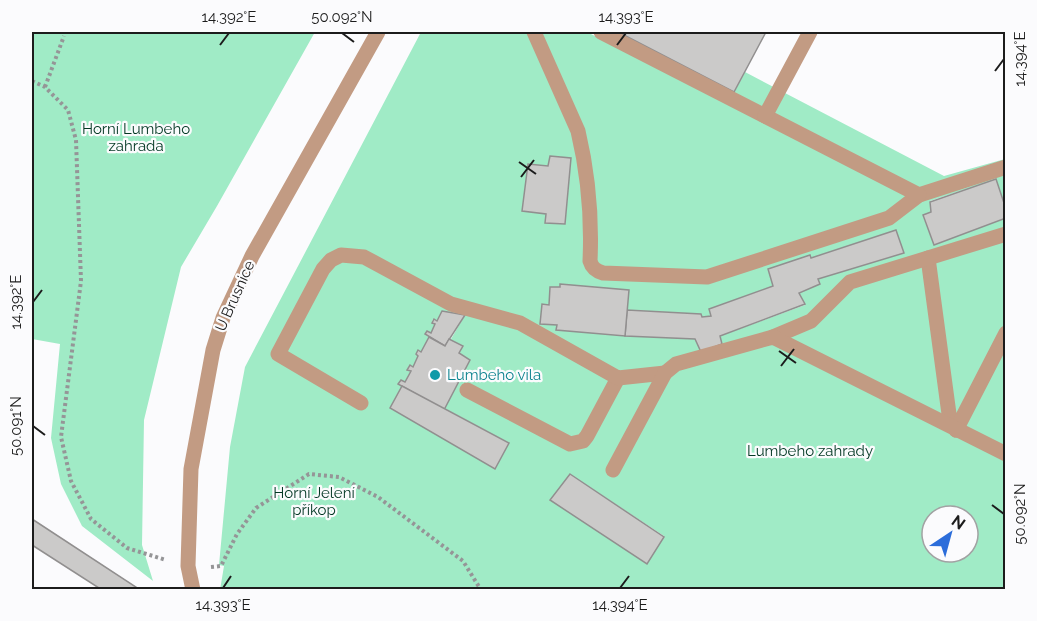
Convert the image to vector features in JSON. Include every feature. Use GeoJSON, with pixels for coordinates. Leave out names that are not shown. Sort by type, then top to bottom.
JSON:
{"type":"FeatureCollection","features":[{"type":"Feature","properties":{"kind":"street","name":"U Brusnice"},"geometry":{"type":"LineString","coordinates":[[193,590],[188,566],[191,469],[213,350],[223,318],[252,256],[378,32]]}},
{"type":"Feature","properties":{"kind":"street"},"geometry":{"type":"LineString","coordinates":[[534,32],[578,131],[591,226],[590,261],[591,266],[597,272],[707,277],[889,218],[919,195],[1005,167]]}},
{"type":"Feature","properties":{"kind":"street"},"geometry":{"type":"LineString","coordinates":[[601,32],[919,195]]}},
{"type":"Feature","properties":{"kind":"street"},"geometry":{"type":"LineString","coordinates":[[765,116],[810,32]]}},
{"type":"Feature","properties":{"kind":"street"},"geometry":{"type":"LineString","coordinates":[[613,470],[665,374],[676,364],[773,337],[811,321],[850,282],[1005,234]]}},
{"type":"Feature","properties":{"kind":"street"},"geometry":{"type":"LineString","coordinates":[[361,403],[278,354],[323,269],[331,260],[341,255],[364,257],[452,304],[520,323],[618,378],[665,374]]}},
{"type":"Feature","properties":{"kind":"street"},"geometry":{"type":"LineString","coordinates":[[928,258],[949,414],[956,430]]}},
{"type":"Feature","properties":{"kind":"street"},"geometry":{"type":"LineString","coordinates":[[956,430],[1005,333]]}},
{"type":"Feature","properties":{"kind":"street"},"geometry":{"type":"LineString","coordinates":[[773,337],[1005,454]]}},
{"type":"Feature","properties":{"kind":"street"},"geometry":{"type":"LineString","coordinates":[[467,390],[570,444],[583,441],[618,378]]}},
{"type":"Feature","properties":{"kind":"path"},"geometry":{"type":"LineString","coordinates":[[45,87],[64,36]]}},
{"type":"Feature","properties":{"kind":"path"},"geometry":{"type":"LineString","coordinates":[[32,81],[45,87],[68,110],[76,140],[81,281],[61,437],[71,481],[91,519],[127,548],[188,566]]}},
{"type":"Feature","properties":{"kind":"path"},"geometry":{"type":"LineString","coordinates":[[221,566],[237,534],[256,508],[309,474],[339,477],[378,497],[463,561],[481,590]]}},
{"type":"Feature","properties":{"kind":"green space","name":"Horní Lumbeho zahrada"},"geometry":{"type":"Polygon","coordinates":[[[32,32],[315,32],[181,267],[144,420],[142,545],[153,581],[82,526],[61,484],[51,438],[60,344],[32,339],[32,32]]]}},
{"type":"Feature","properties":{"kind":"green space","name":"Lumbeho zahrady"},"geometry":{"type":"Polygon","coordinates":[[[421,32],[587,32],[728,104],[745,72],[944,176],[1005,159],[1005,209],[996,179],[930,201],[931,212],[923,216],[934,245],[1005,218],[1005,589],[220,590],[224,566],[219,565],[230,447],[245,367],[421,32]],[[550,156],[548,166],[528,165],[523,211],[546,214],[545,223],[565,224],[571,159],[550,156]],[[896,230],[811,258],[810,255],[769,269],[773,286],[710,309],[711,316],[627,310],[628,290],[561,285],[550,287],[549,305],[542,305],[540,324],[557,325],[557,330],[695,339],[720,336],[805,305],[799,293],[820,284],[818,279],[903,253],[896,230]],[[465,315],[437,321],[433,319],[432,323],[435,324],[431,333],[427,331],[425,334],[429,337],[421,352],[418,350],[413,367],[410,365],[407,369],[411,371],[405,382],[401,380],[399,383],[402,386],[390,408],[495,468],[509,443],[444,408],[470,360],[459,353],[462,346],[449,339],[465,315]],[[570,474],[551,500],[647,564],[664,536],[570,474]]]}},
{"type":"Feature","properties":{"kind":"building"},"geometry":{"type":"Polygon","coordinates":[[[618,32],[766,32],[734,92],[618,32]]]}},
{"type":"Feature","properties":{"kind":"building"},"geometry":{"type":"Polygon","coordinates":[[[550,156],[571,158],[565,224],[545,223],[546,214],[522,211],[528,164],[548,166],[550,156]]]}},
{"type":"Feature","properties":{"kind":"building"},"geometry":{"type":"Polygon","coordinates":[[[996,179],[1006,209],[1006,218],[934,245],[923,215],[931,212],[930,202],[996,179]]]}},
{"type":"Feature","properties":{"kind":"building"},"geometry":{"type":"Polygon","coordinates":[[[896,230],[904,253],[818,279],[820,284],[799,293],[805,304],[720,336],[722,344],[701,352],[695,339],[625,336],[627,310],[711,316],[709,309],[773,286],[768,269],[810,255],[811,258],[896,230]]]}},
{"type":"Feature","properties":{"kind":"building"},"geometry":{"type":"Polygon","coordinates":[[[560,284],[629,290],[625,336],[556,330],[557,325],[540,324],[542,304],[549,305],[550,287],[560,287],[560,284]]]}},
{"type":"Feature","properties":{"kind":"building"},"geometry":{"type":"Polygon","coordinates":[[[442,311],[465,315],[445,346],[425,334],[427,331],[431,333],[435,324],[432,323],[434,319],[437,321],[442,311]]]}},
{"type":"Feature","properties":{"kind":"building","name":"Lumbeho vila"},"geometry":{"type":"Polygon","coordinates":[[[429,337],[445,346],[449,339],[463,346],[459,353],[470,360],[444,410],[398,384],[401,380],[405,382],[411,371],[407,370],[410,365],[413,367],[418,350],[421,352],[429,337]]]}},
{"type":"Feature","properties":{"kind":"building"},"geometry":{"type":"Polygon","coordinates":[[[402,386],[509,443],[495,469],[390,408],[402,386]]]}},
{"type":"Feature","properties":{"kind":"building"},"geometry":{"type":"Polygon","coordinates":[[[570,474],[664,537],[647,564],[550,500],[570,474]]]}},
{"type":"Feature","properties":{"kind":"building"},"geometry":{"type":"Polygon","coordinates":[[[32,519],[140,590],[102,590],[32,545],[32,519]]]}},
{"type":"Feature","properties":{"kind":"place","name":"Lumbeho vila"},"geometry":{"type":"Point","coordinates":[435,375]}},
{"type":"Feature","properties":{"kind":"park label","name":"Horní Jelení příkop"},"geometry":{"type":"Point","coordinates":[314,502]}}]}
